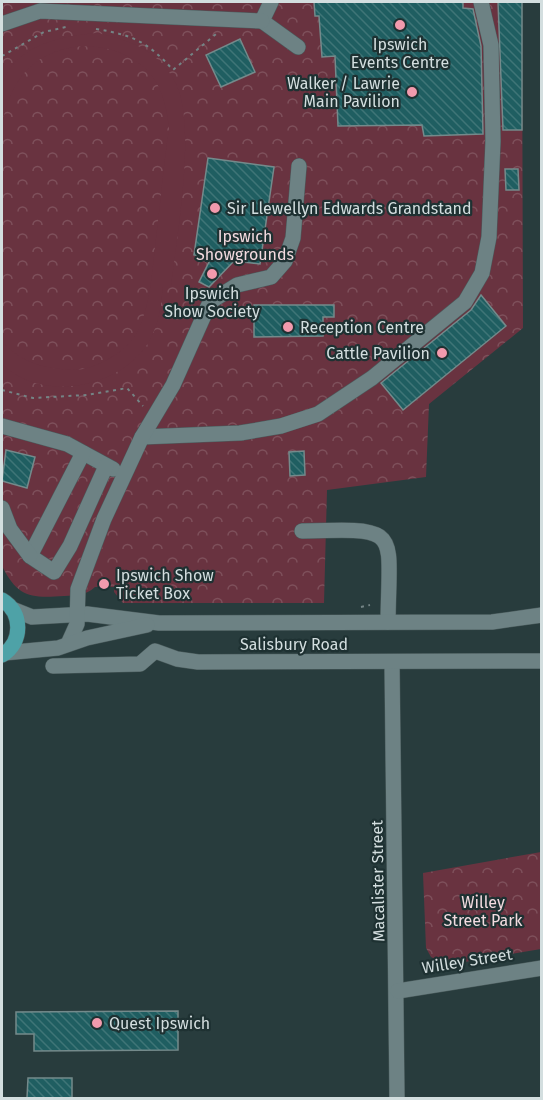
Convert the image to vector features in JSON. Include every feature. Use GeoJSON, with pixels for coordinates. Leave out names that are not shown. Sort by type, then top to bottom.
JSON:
{"type":"FeatureCollection","features":[{"type":"Feature","properties":{"kind":"main road"},"geometry":{"type":"LineString","coordinates":[[3,655],[13,645],[17,633],[17,621],[6,603]]}},
{"type":"Feature","properties":{"kind":"street"},"geometry":{"type":"LineString","coordinates":[[262,21],[271,2]]}},
{"type":"Feature","properties":{"kind":"street"},"geometry":{"type":"LineString","coordinates":[[142,437],[240,433],[281,426],[318,414],[372,378],[465,302],[482,273],[489,226],[494,141],[491,45],[481,2]]}},
{"type":"Feature","properties":{"kind":"street"},"geometry":{"type":"LineString","coordinates":[[2,24],[26,9],[262,21],[298,47]]}},
{"type":"Feature","properties":{"kind":"street"},"geometry":{"type":"LineString","coordinates":[[68,644],[75,632],[79,614],[80,585],[123,475],[153,417],[173,385],[210,302],[237,285],[271,277],[285,261],[293,238],[299,166]]}},
{"type":"Feature","properties":{"kind":"street"},"geometry":{"type":"LineString","coordinates":[[2,426],[67,444],[123,475]]}},
{"type":"Feature","properties":{"kind":"street"},"geometry":{"type":"LineString","coordinates":[[30,556],[83,453]]}},
{"type":"Feature","properties":{"kind":"street"},"geometry":{"type":"LineString","coordinates":[[54,572],[70,546],[106,466]]}},
{"type":"Feature","properties":{"kind":"street"},"geometry":{"type":"LineString","coordinates":[[2,508],[10,529],[30,556],[80,585]]}},
{"type":"Feature","properties":{"kind":"street"},"geometry":{"type":"LineString","coordinates":[[302,531],[371,531],[383,537],[389,548],[390,561],[388,622]]}},
{"type":"Feature","properties":{"kind":"street","name":"Salisbury Road"},"geometry":{"type":"LineString","coordinates":[[6,603],[36,618],[79,614],[159,623],[492,622],[542,615]]}},
{"type":"Feature","properties":{"kind":"street","name":"Salisbury Road"},"geometry":{"type":"LineString","coordinates":[[3,655],[55,648],[159,623]]}},
{"type":"Feature","properties":{"kind":"street","name":"Salisbury Road"},"geometry":{"type":"LineString","coordinates":[[53,666],[140,664],[155,651],[177,659],[198,662],[542,661]]}},
{"type":"Feature","properties":{"kind":"street","name":"Macalister Street"},"geometry":{"type":"LineString","coordinates":[[392,662],[398,991],[397,1098]]}},
{"type":"Feature","properties":{"kind":"street","name":"Willey Street"},"geometry":{"type":"LineString","coordinates":[[398,991],[542,968]]}},
{"type":"Feature","properties":{"kind":"path"},"geometry":{"type":"LineString","coordinates":[[2,56],[44,32],[74,25]]}},
{"type":"Feature","properties":{"kind":"path"},"geometry":{"type":"LineString","coordinates":[[86,27],[120,33],[153,47],[173,70],[216,34]]}},
{"type":"Feature","properties":{"kind":"path"},"geometry":{"type":"LineString","coordinates":[[2,390],[33,398],[87,395],[128,388],[153,417]]}},
{"type":"Feature","properties":{"kind":"green space","name":"Ipswich Showgrounds"},"geometry":{"type":"Polygon","coordinates":[[[2,2],[522,2],[523,328],[429,404],[426,477],[327,490],[324,603],[123,603],[114,592],[114,587],[95,587],[84,594],[77,595],[34,596],[20,590],[2,566],[2,2]]]}},
{"type":"Feature","properties":{"kind":"green space"},"geometry":{"type":"Polygon","coordinates":[[[97,33],[140,47],[158,60],[173,78],[181,97],[184,121],[184,180],[181,210],[171,287],[163,287],[158,321],[150,340],[121,370],[81,385],[59,387],[38,384],[19,376],[2,364],[2,341],[17,355],[33,363],[71,370],[90,367],[110,358],[128,345],[134,337],[143,319],[150,289],[169,129],[167,113],[156,82],[146,69],[133,59],[102,48],[86,46],[70,48],[54,52],[40,60],[27,70],[18,82],[11,95],[2,124],[2,87],[16,61],[27,52],[54,40],[97,33]]]}},
{"type":"Feature","properties":{"kind":"green space","name":"Willey Street Park"},"geometry":{"type":"Polygon","coordinates":[[[541,852],[541,949],[447,965],[431,957],[426,948],[423,873],[541,852]]]}},
{"type":"Feature","properties":{"kind":"building"},"geometry":{"type":"Polygon","coordinates":[[[314,2],[463,2],[463,8],[473,9],[481,46],[483,134],[424,136],[422,125],[338,126],[335,56],[322,57],[319,16],[315,16],[314,2]]]}},
{"type":"Feature","properties":{"kind":"building"},"geometry":{"type":"Polygon","coordinates":[[[498,2],[522,2],[522,130],[503,130],[498,2]]]}},
{"type":"Feature","properties":{"kind":"building"},"geometry":{"type":"Polygon","coordinates":[[[240,39],[255,72],[221,87],[206,55],[240,39]]]}},
{"type":"Feature","properties":{"kind":"building"},"geometry":{"type":"Polygon","coordinates":[[[208,158],[274,167],[260,264],[234,261],[209,287],[199,282],[211,258],[194,255],[208,158]]]}},
{"type":"Feature","properties":{"kind":"building"},"geometry":{"type":"Polygon","coordinates":[[[505,169],[518,169],[519,190],[506,190],[505,169]]]}},
{"type":"Feature","properties":{"kind":"building","name":"Cattle Pavilion"},"geometry":{"type":"Polygon","coordinates":[[[481,295],[506,326],[403,410],[381,383],[471,310],[481,295]]]}},
{"type":"Feature","properties":{"kind":"building","name":"Reception Centre"},"geometry":{"type":"Polygon","coordinates":[[[254,305],[334,305],[334,317],[323,317],[323,336],[254,337],[254,305]]]}},
{"type":"Feature","properties":{"kind":"building"},"geometry":{"type":"Polygon","coordinates":[[[6,450],[35,457],[27,488],[2,481],[6,450]]]}},
{"type":"Feature","properties":{"kind":"building"},"geometry":{"type":"Polygon","coordinates":[[[304,451],[305,475],[290,476],[289,452],[304,451]]]}},
{"type":"Feature","properties":{"kind":"building","name":"Quest Ipswich"},"geometry":{"type":"Polygon","coordinates":[[[178,1011],[178,1050],[34,1051],[34,1034],[16,1034],[16,1012],[178,1011]]]}},
{"type":"Feature","properties":{"kind":"building"},"geometry":{"type":"Polygon","coordinates":[[[28,1078],[72,1078],[72,1098],[27,1098],[28,1078]]]}},
{"type":"Feature","properties":{"kind":"place","name":"Ipswich Events Centre"},"geometry":{"type":"Point","coordinates":[400,25]}},
{"type":"Feature","properties":{"kind":"place","name":"Walker / Lawrie Main Pavilion"},"geometry":{"type":"Point","coordinates":[412,92]}},
{"type":"Feature","properties":{"kind":"place","name":"Sir Llewellyn Edwards Grandstand"},"geometry":{"type":"Point","coordinates":[215,208]}},
{"type":"Feature","properties":{"kind":"place","name":"Ipswich Show Society"},"geometry":{"type":"Point","coordinates":[212,274]}},
{"type":"Feature","properties":{"kind":"place","name":"Reception Centre"},"geometry":{"type":"Point","coordinates":[288,327]}},
{"type":"Feature","properties":{"kind":"place","name":"Cattle Pavilion"},"geometry":{"type":"Point","coordinates":[442,353]}},
{"type":"Feature","properties":{"kind":"place","name":"Ipswich Show Ticket Box"},"geometry":{"type":"Point","coordinates":[104,584]}},
{"type":"Feature","properties":{"kind":"place","name":"Quest Ipswich"},"geometry":{"type":"Point","coordinates":[97,1023]}}]}
